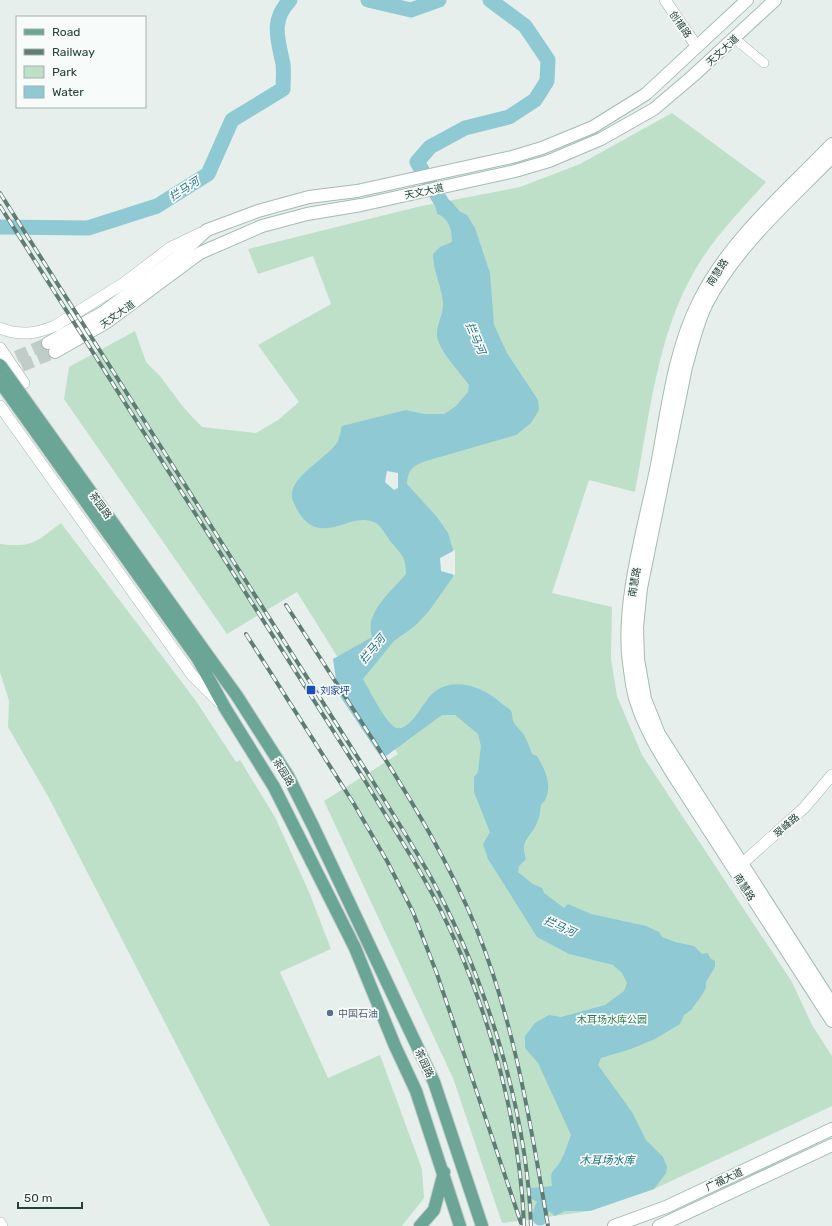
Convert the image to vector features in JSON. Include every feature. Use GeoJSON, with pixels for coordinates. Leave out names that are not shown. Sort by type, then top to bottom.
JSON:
{"type":"FeatureCollection","features":[{"type":"Feature","properties":{"kind":"main road","name":"天文大道"},"geometry":{"type":"LineString","coordinates":[[747,0],[646,94],[593,127],[542,148],[512,157],[357,191],[299,199],[258,211],[207,230],[176,258],[52,348],[107,322],[200,253],[262,226],[307,214],[361,205],[515,171],[549,161],[601,140],[654,109],[775,0]]}},
{"type":"Feature","properties":{"kind":"main road","name":"南慧路"},"geometry":{"type":"LineString","coordinates":[[832,144],[745,234],[718,268],[699,301],[687,328],[677,366],[632,586],[627,626],[629,662],[635,700],[651,738],[738,868],[832,1004]]}},
{"type":"Feature","properties":{"kind":"main road","name":"南慧路"},"geometry":{"type":"LineString","coordinates":[[832,157],[751,240],[726,273],[707,304],[696,332],[686,367],[641,588],[637,627],[638,659],[645,699],[659,734],[738,868],[832,1021]]}},
{"type":"Feature","properties":{"kind":"main road","name":"茶园路"},"geometry":{"type":"LineString","coordinates":[[0,364],[202,656],[225,708],[274,787],[354,948],[395,1046],[416,1091],[444,1172],[460,1226]]}},
{"type":"Feature","properties":{"kind":"main road","name":"茶园路"},"geometry":{"type":"LineString","coordinates":[[0,382],[202,656],[237,696],[288,776],[434,1082],[482,1226]]}},
{"type":"Feature","properties":{"kind":"main road"},"geometry":{"type":"LineString","coordinates":[[816,997],[832,1029]]}},
{"type":"Feature","properties":{"kind":"main road","name":"广福大道"},"geometry":{"type":"LineString","coordinates":[[614,1226],[666,1207],[832,1129]]}},
{"type":"Feature","properties":{"kind":"main road","name":"广福大道"},"geometry":{"type":"LineString","coordinates":[[659,1226],[832,1145]]}},
{"type":"Feature","properties":{"kind":"main road"},"geometry":{"type":"LineString","coordinates":[[420,1226],[434,1210],[444,1172]]}},
{"type":"Feature","properties":{"kind":"street","name":"创禧路"},"geometry":{"type":"LineString","coordinates":[[665,0],[697,47]]}},
{"type":"Feature","properties":{"kind":"street"},"geometry":{"type":"LineString","coordinates":[[734,38],[764,63]]}},
{"type":"Feature","properties":{"kind":"street","name":"天文大道"},"geometry":{"type":"LineString","coordinates":[[0,328],[9,332],[22,334],[42,331],[55,326],[124,283],[170,248],[207,230]]}},
{"type":"Feature","properties":{"kind":"street"},"geometry":{"type":"LineString","coordinates":[[0,389],[24,383],[1,351]]}},
{"type":"Feature","properties":{"kind":"street","name":"茶园路"},"geometry":{"type":"LineString","coordinates":[[0,406],[192,675],[225,708]]}},
{"type":"Feature","properties":{"kind":"street"},"geometry":{"type":"LineString","coordinates":[[0,417],[25,439]]}},
{"type":"Feature","properties":{"kind":"street","name":"翠峰路"},"geometry":{"type":"LineString","coordinates":[[738,868],[804,808],[832,776]]}},
{"type":"Feature","properties":{"kind":"green space","name":"木耳场水库公园"},"geometry":{"type":"Polygon","coordinates":[[[672,113],[766,182],[728,224],[702,258],[682,295],[663,350],[656,378],[635,492],[589,480],[552,593],[612,607],[611,659],[617,696],[642,755],[792,982],[812,1025],[832,1056],[832,1106],[654,1189],[590,1211],[502,1223],[453,1078],[324,801],[398,754],[297,592],[227,634],[64,399],[69,367],[135,331],[146,362],[160,376],[184,408],[202,427],[256,433],[278,420],[299,402],[258,345],[331,304],[313,256],[258,274],[248,249],[417,207],[520,187],[580,164],[672,113]]]}},
{"type":"Feature","properties":{"kind":"green space"},"geometry":{"type":"Polygon","coordinates":[[[61,523],[196,701],[236,762],[240,760],[275,817],[309,892],[331,949],[280,972],[328,1078],[380,1055],[422,1169],[424,1198],[402,1226],[270,1226],[49,798],[8,727],[9,701],[0,672],[0,544],[20,545],[34,542],[61,523]]]}},
{"type":"Feature","properties":{"kind":"water","name":"木耳场水库"},"geometry":{"type":"Polygon","coordinates":[[[451,201],[459,211],[467,215],[475,228],[490,273],[494,325],[507,353],[538,400],[539,410],[531,423],[516,435],[426,461],[414,467],[408,475],[407,484],[437,517],[448,533],[453,550],[453,577],[429,611],[415,626],[394,641],[363,679],[383,714],[393,726],[397,728],[402,728],[407,725],[416,716],[431,695],[448,685],[467,685],[476,688],[494,697],[509,709],[512,713],[513,722],[524,735],[532,754],[537,756],[540,761],[548,783],[547,794],[541,805],[539,818],[525,842],[524,852],[526,859],[519,866],[518,872],[533,884],[542,888],[544,893],[564,908],[568,904],[591,914],[646,926],[659,932],[662,937],[675,942],[694,946],[702,954],[708,953],[710,958],[715,961],[715,967],[706,982],[706,988],[691,1010],[684,1015],[680,1024],[655,1039],[631,1049],[601,1058],[598,1065],[632,1112],[646,1140],[663,1157],[667,1167],[666,1173],[654,1189],[590,1211],[565,1211],[555,1216],[543,1205],[528,1197],[531,1188],[552,1186],[552,1172],[560,1163],[571,1135],[538,1063],[525,1048],[525,1036],[535,1023],[549,1015],[561,1017],[605,1005],[624,991],[627,983],[622,973],[613,965],[569,954],[537,937],[488,859],[483,844],[490,832],[474,792],[474,777],[478,772],[481,746],[478,734],[455,715],[442,715],[382,759],[338,693],[333,659],[372,637],[372,619],[376,611],[381,602],[406,574],[404,560],[401,553],[376,523],[366,520],[355,521],[333,527],[322,528],[312,526],[302,517],[293,501],[292,493],[300,477],[337,443],[342,426],[406,410],[424,414],[444,414],[456,406],[468,392],[469,385],[446,355],[437,336],[443,302],[434,266],[433,254],[440,247],[452,242],[449,225],[444,218],[437,214],[435,204],[451,201]]]}},
{"type":"Feature","properties":{"kind":"pier"},"geometry":{"type":"Polygon","coordinates":[[[387,471],[398,473],[398,488],[394,490],[385,482],[387,471]]]}},
{"type":"Feature","properties":{"kind":"pier"},"geometry":{"type":"Polygon","coordinates":[[[455,550],[455,575],[441,571],[440,558],[455,550]]]}},
{"type":"Feature","properties":{"kind":"waterway","name":"拦马河"},"geometry":{"type":"LineString","coordinates":[[0,227],[88,228],[157,206],[208,174],[232,120],[283,89],[283,67],[277,30],[280,15],[290,0]]}},
{"type":"Feature","properties":{"kind":"waterway","name":"拦马河"},"geometry":{"type":"LineString","coordinates":[[368,0],[411,10],[439,0]]}},
{"type":"Feature","properties":{"kind":"waterway","name":"拦马河"},"geometry":{"type":"LineString","coordinates":[[455,217],[442,203],[417,162],[430,147],[465,128],[509,117],[535,100],[547,81],[548,60],[525,26],[490,0]]}},
{"type":"Feature","properties":{"kind":"waterway","name":"拦马河"},"geometry":{"type":"LineString","coordinates":[[540,1218],[540,1213],[543,1206],[558,1192]]}},
{"type":"Feature","properties":{"kind":"tunnel"},"geometry":{"type":"LineString","coordinates":[[0,364],[48,343]]}},
{"type":"Feature","properties":{"kind":"tunnel"},"geometry":{"type":"LineString","coordinates":[[5,373],[55,352]]}},
{"type":"Feature","properties":{"kind":"railway"},"geometry":{"type":"LineString","coordinates":[[0,193],[372,780],[429,874],[468,956],[485,999],[500,1044],[512,1090],[521,1136],[528,1181],[531,1226]]}},
{"type":"Feature","properties":{"kind":"railway"},"geometry":{"type":"LineString","coordinates":[[0,206],[367,784],[416,865],[444,916],[479,1001],[505,1091],[515,1137],[521,1182],[524,1226]]}},
{"type":"Feature","properties":{"kind":"railway"},"geometry":{"type":"LineString","coordinates":[[286,605],[417,811],[455,881],[477,930],[502,1002],[512,1039],[528,1113],[548,1226]]}},
{"type":"Feature","properties":{"kind":"railway"},"geometry":{"type":"LineString","coordinates":[[246,634],[354,804],[387,861],[413,912],[437,974],[521,1223]]}},
{"type":"Feature","properties":{"kind":"place","name":"刘家坪"},"geometry":{"type":"Point","coordinates":[311,690]}},
{"type":"Feature","properties":{"kind":"place","name":"中国石油"},"geometry":{"type":"Point","coordinates":[330,1013]}}]}
